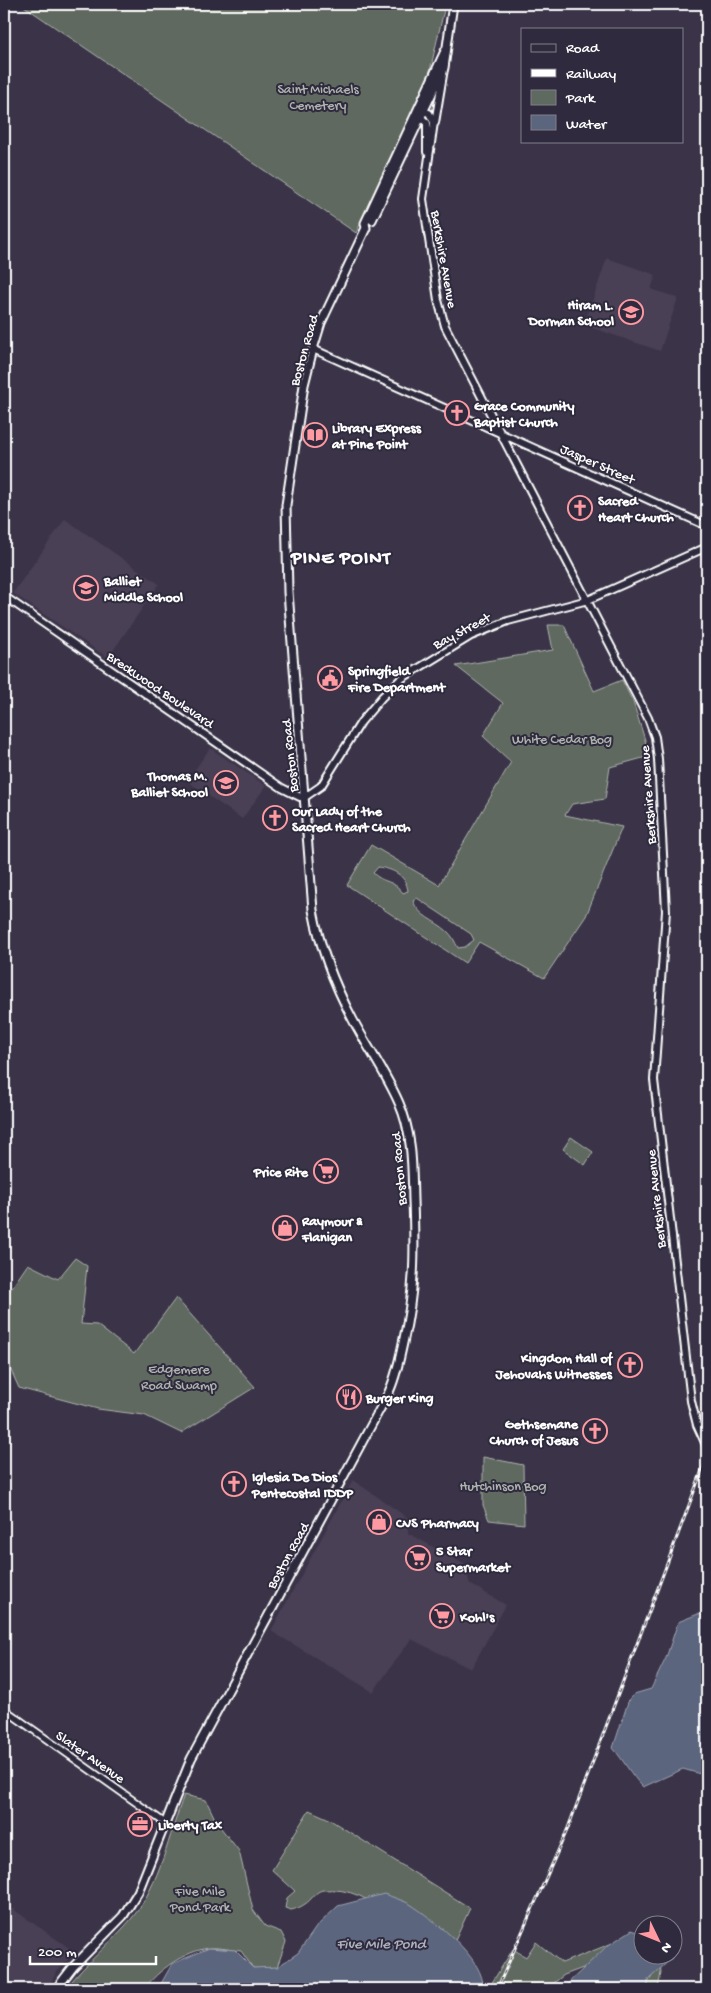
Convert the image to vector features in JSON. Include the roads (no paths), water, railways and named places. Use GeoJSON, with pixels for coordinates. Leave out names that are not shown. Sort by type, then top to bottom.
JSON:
{"type":"FeatureCollection","features":[{"type":"Feature","properties":{"kind":"main road"},"geometry":{"type":"LineString","coordinates":[[420,113],[444,68],[453,4]]}},
{"type":"Feature","properties":{"kind":"main road"},"geometry":{"type":"LineString","coordinates":[[420,113],[445,51]]}},
{"type":"Feature","properties":{"kind":"main road","name":"Berkshire Avenue"},"geometry":{"type":"LineString","coordinates":[[444,68],[423,199],[440,311],[449,334],[648,718],[657,747],[666,911],[654,1080],[691,1401],[697,1425],[706,1445]]}},
{"type":"Feature","properties":{"kind":"main road"},"geometry":{"type":"LineString","coordinates":[[420,113],[432,115],[434,127]]}},
{"type":"Feature","properties":{"kind":"main road","name":"Berkshire Avenue"},"geometry":{"type":"LineString","coordinates":[[420,113],[428,123],[428,159]]}},
{"type":"Feature","properties":{"kind":"main road","name":"Boston Road"},"geometry":{"type":"LineString","coordinates":[[56,1989],[73,1967],[114,1927],[131,1904],[146,1874],[192,1757],[388,1394],[395,1377],[412,1301],[415,1264],[412,1161],[409,1132],[395,1094],[342,998],[321,945],[311,894],[306,797],[294,671],[285,518],[290,466],[304,385],[313,349],[322,323],[366,228],[365,223],[420,113]]}},
{"type":"Feature","properties":{"kind":"main road","name":"Jasper Street"},"geometry":{"type":"LineString","coordinates":[[313,349],[707,526]]}},
{"type":"Feature","properties":{"kind":"main road","name":"Bay Street"},"geometry":{"type":"LineString","coordinates":[[306,797],[324,783],[364,718],[382,697],[402,680],[487,628],[588,600],[707,547]]}},
{"type":"Feature","properties":{"kind":"main road","name":"Breckwood Boulevard"},"geometry":{"type":"LineString","coordinates":[[4,596],[285,789],[300,797],[306,797]]}},
{"type":"Feature","properties":{"kind":"street","name":"Slater Avenue"},"geometry":{"type":"LineString","coordinates":[[4,1709],[165,1823]]}},
{"type":"Feature","properties":{"kind":"water"},"geometry":{"type":"Polygon","coordinates":[[[698,1614],[707,1617],[707,1776],[683,1769],[643,1787],[613,1748],[629,1699],[634,1694],[651,1689],[666,1658],[678,1622],[698,1614]]]}},
{"type":"Feature","properties":{"kind":"water","name":"Five Mile Pond"},"geometry":{"type":"Polygon","coordinates":[[[384,1894],[410,1904],[432,1919],[456,1941],[476,1965],[482,1977],[483,1989],[158,1989],[172,1964],[209,1948],[235,1950],[253,1968],[277,1967],[298,1953],[317,1926],[338,1906],[384,1894]]]}},
{"type":"Feature","properties":{"kind":"water"},"geometry":{"type":"Polygon","coordinates":[[[632,1930],[634,1931],[634,1966],[663,1966],[648,1980],[648,1989],[562,1989],[607,1946],[632,1930]]]}},
{"type":"Feature","properties":{"kind":"railway"},"geometry":{"type":"LineString","coordinates":[[497,1989],[568,1828],[707,1457]]}},
{"type":"Feature","properties":{"kind":"place","name":"Hiram L. Dorman School"},"geometry":{"type":"Point","coordinates":[631,312]}},
{"type":"Feature","properties":{"kind":"place","name":"Grace Community Baptist Church"},"geometry":{"type":"Point","coordinates":[457,413]}},
{"type":"Feature","properties":{"kind":"place","name":"Library Express at Pine Point"},"geometry":{"type":"Point","coordinates":[315,435]}},
{"type":"Feature","properties":{"kind":"place","name":"Sacred Heart Church"},"geometry":{"type":"Point","coordinates":[580,508]}},
{"type":"Feature","properties":{"kind":"place","name":"Balliet Middle School"},"geometry":{"type":"Point","coordinates":[86,588]}},
{"type":"Feature","properties":{"kind":"place","name":"Springfield Fire Department"},"geometry":{"type":"Point","coordinates":[330,678]}},
{"type":"Feature","properties":{"kind":"place","name":"Thomas M. Balliet School"},"geometry":{"type":"Point","coordinates":[226,783]}},
{"type":"Feature","properties":{"kind":"place","name":"Our Lady of the Sacred Heart Church"},"geometry":{"type":"Point","coordinates":[275,818]}},
{"type":"Feature","properties":{"kind":"place","name":"Price Rite"},"geometry":{"type":"Point","coordinates":[326,1171]}},
{"type":"Feature","properties":{"kind":"place","name":"Raymour & Flanigan"},"geometry":{"type":"Point","coordinates":[285,1228]}},
{"type":"Feature","properties":{"kind":"place","name":"Kingdom Hall of Jehovahs Witnesses"},"geometry":{"type":"Point","coordinates":[630,1365]}},
{"type":"Feature","properties":{"kind":"place","name":"Burger King"},"geometry":{"type":"Point","coordinates":[349,1397]}},
{"type":"Feature","properties":{"kind":"place","name":"Gethsemane Church of Jesus"},"geometry":{"type":"Point","coordinates":[595,1431]}},
{"type":"Feature","properties":{"kind":"place","name":"Iglesia De Dios Pentecostal IDDP"},"geometry":{"type":"Point","coordinates":[234,1484]}},
{"type":"Feature","properties":{"kind":"place","name":"CVS Pharmacy"},"geometry":{"type":"Point","coordinates":[379,1522]}},
{"type":"Feature","properties":{"kind":"place","name":"5 Star Supermarket"},"geometry":{"type":"Point","coordinates":[418,1558]}},
{"type":"Feature","properties":{"kind":"place","name":"Kohl's"},"geometry":{"type":"Point","coordinates":[442,1616]}},
{"type":"Feature","properties":{"kind":"place","name":"Liberty Tax"},"geometry":{"type":"Point","coordinates":[140,1824]}},
{"type":"Feature","properties":{"kind":"district","name":"PINE POINT"},"geometry":{"type":"Point","coordinates":[341,556]}},
{"type":"Feature","properties":{"kind":"park label","name":"Saint Michaels Cemetery"},"geometry":{"type":"Point","coordinates":[318,96]}},
{"type":"Feature","properties":{"kind":"park label","name":"White Cedar Bog"},"geometry":{"type":"Point","coordinates":[562,738]}},
{"type":"Feature","properties":{"kind":"park label","name":"Edgemere Road Swamp"},"geometry":{"type":"Point","coordinates":[179,1376]}},
{"type":"Feature","properties":{"kind":"park label","name":"Hutchinson Bog"},"geometry":{"type":"Point","coordinates":[503,1485]}},
{"type":"Feature","properties":{"kind":"park label","name":"Five Mile Pond Park"},"geometry":{"type":"Point","coordinates":[200,1898]}}]}
